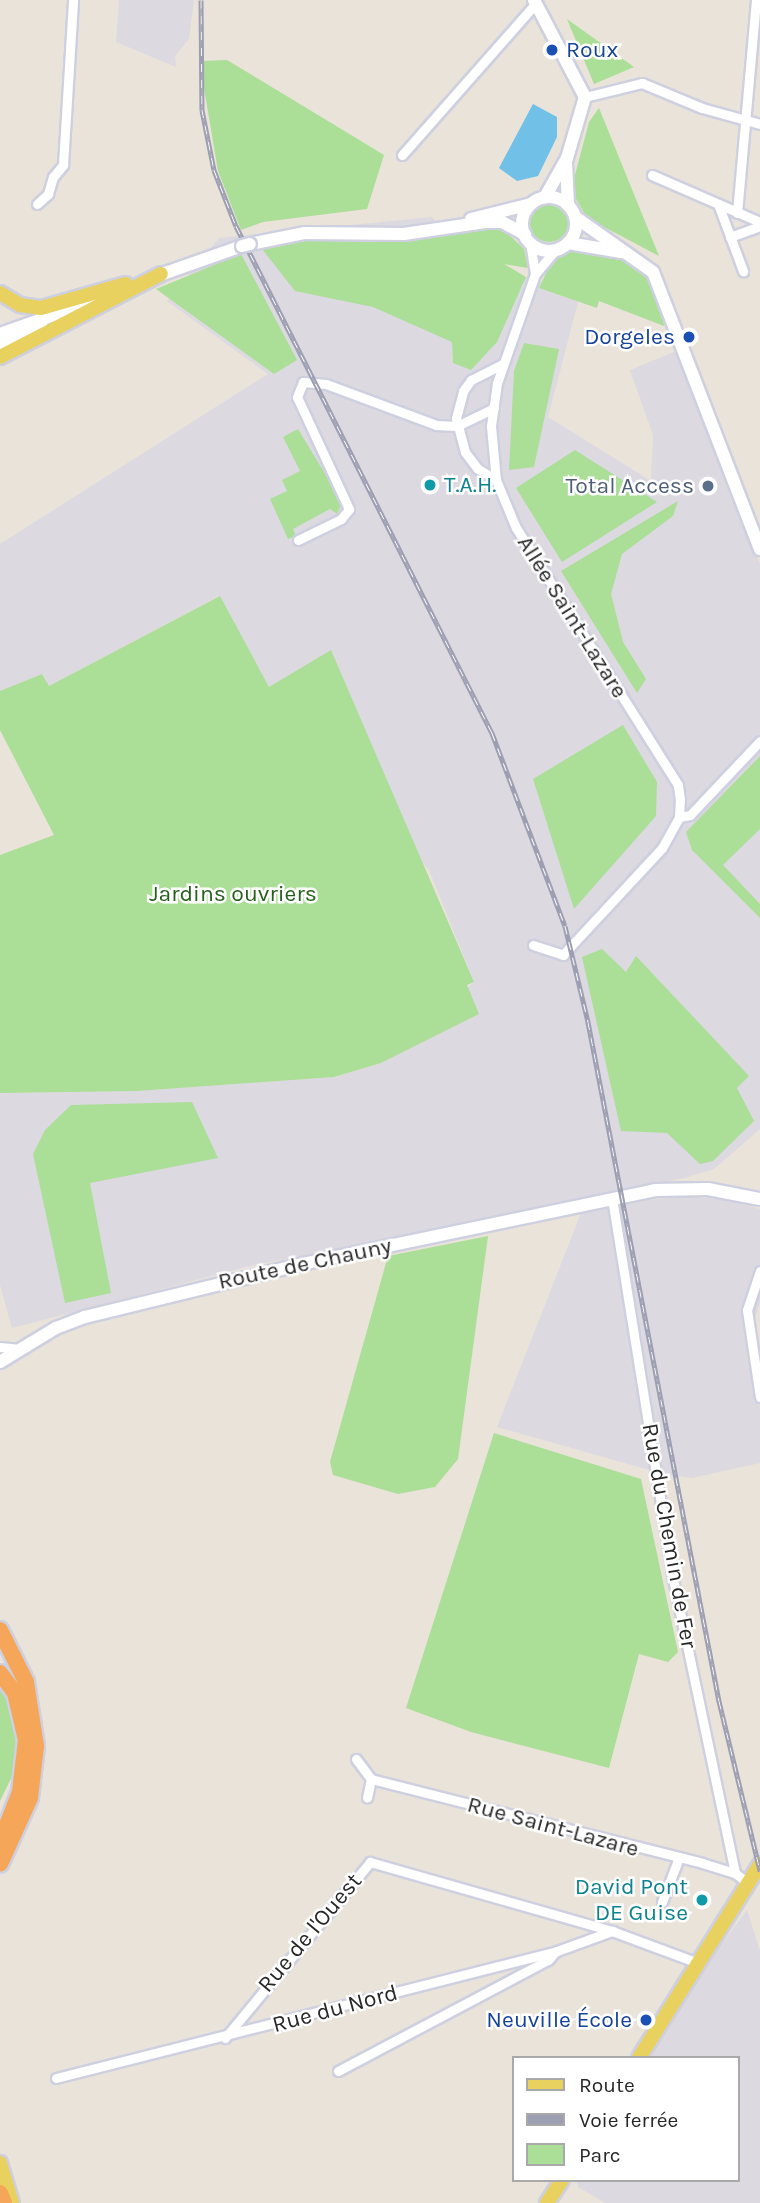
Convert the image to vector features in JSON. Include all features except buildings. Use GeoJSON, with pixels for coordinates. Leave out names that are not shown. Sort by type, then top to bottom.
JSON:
{"type":"FeatureCollection","features":[{"type":"Feature","properties":{"kind":"highway"},"geometry":{"type":"LineString","coordinates":[[0,1630],[28,1691],[36,1768],[20,1826],[0,1864]]}},
{"type":"Feature","properties":{"kind":"highway"},"geometry":{"type":"LineString","coordinates":[[0,1673],[15,1693],[26,1740],[20,1792],[0,1843]]}},
{"type":"Feature","properties":{"kind":"highway"},"geometry":{"type":"LineString","coordinates":[[0,2193],[4,2203]]}},
{"type":"Feature","properties":{"kind":"main road"},"geometry":{"type":"LineString","coordinates":[[0,293],[20,305],[41,308],[161,274]]}},
{"type":"Feature","properties":{"kind":"main road"},"geometry":{"type":"LineString","coordinates":[[0,357],[161,274]]}},
{"type":"Feature","properties":{"kind":"main road"},"geometry":{"type":"LineString","coordinates":[[640,2056],[760,1864]]}},
{"type":"Feature","properties":{"kind":"main road"},"geometry":{"type":"LineString","coordinates":[[0,2163],[12,2203]]}},
{"type":"Feature","properties":{"kind":"main road"},"geometry":{"type":"LineString","coordinates":[[547,2203],[561,2182]]}},
{"type":"Feature","properties":{"kind":"street"},"geometry":{"type":"LineString","coordinates":[[37,204],[48,194],[53,177],[63,165],[73,0]]}},
{"type":"Feature","properties":{"kind":"street"},"geometry":{"type":"LineString","coordinates":[[737,214],[756,0]]}},
{"type":"Feature","properties":{"kind":"street"},"geometry":{"type":"LineString","coordinates":[[402,155],[535,1],[557,37],[585,97],[567,158],[545,197],[531,204],[451,226]]}},
{"type":"Feature","properties":{"kind":"street"},"geometry":{"type":"LineString","coordinates":[[585,97],[642,83],[745,122],[760,124]]}},
{"type":"Feature","properties":{"kind":"street"},"geometry":{"type":"LineString","coordinates":[[567,158],[568,205],[575,217],[638,257],[653,272],[664,293],[760,549]]}},
{"type":"Feature","properties":{"kind":"street"},"geometry":{"type":"LineString","coordinates":[[652,175],[760,224]]}},
{"type":"Feature","properties":{"kind":"street"},"geometry":{"type":"LineString","coordinates":[[545,197],[568,205]]}},
{"type":"Feature","properties":{"kind":"street"},"geometry":{"type":"LineString","coordinates":[[531,204],[523,218],[536,274]]}},
{"type":"Feature","properties":{"kind":"street"},"geometry":{"type":"LineString","coordinates":[[718,204],[743,271]]}},
{"type":"Feature","properties":{"kind":"street"},"geometry":{"type":"LineString","coordinates":[[568,243],[575,217]]}},
{"type":"Feature","properties":{"kind":"street"},"geometry":{"type":"LineString","coordinates":[[0,346],[161,274],[246,245],[304,233],[404,234],[451,226],[502,222],[527,238],[555,250]]}},
{"type":"Feature","properties":{"kind":"street"},"geometry":{"type":"LineString","coordinates":[[730,237],[760,224]]}},
{"type":"Feature","properties":{"kind":"street"},"geometry":{"type":"LineString","coordinates":[[536,274],[555,250],[568,243],[638,257]]}},
{"type":"Feature","properties":{"kind":"street","name":"Allée Saint-Lazare"},"geometry":{"type":"LineString","coordinates":[[536,274],[503,364],[494,408],[491,456],[496,480],[516,528],[678,785],[679,817]]}},
{"type":"Feature","properties":{"kind":"street"},"geometry":{"type":"LineString","coordinates":[[0,334],[89,304]]}},
{"type":"Feature","properties":{"kind":"street"},"geometry":{"type":"LineString","coordinates":[[496,480],[477,468],[457,426],[463,391],[483,371],[503,364]]}},
{"type":"Feature","properties":{"kind":"street"},"geometry":{"type":"LineString","coordinates":[[299,540],[341,519],[349,509],[300,405],[298,385],[314,381],[413,419],[457,426],[494,408]]}},
{"type":"Feature","properties":{"kind":"street"},"geometry":{"type":"LineString","coordinates":[[533,945],[563,955],[662,848],[679,817],[690,815],[760,742]]}},
{"type":"Feature","properties":{"kind":"street","name":"Route de Chauny"},"geometry":{"type":"LineString","coordinates":[[0,1362],[56,1328],[146,1299],[617,1197],[692,1188],[760,1199]]}},
{"type":"Feature","properties":{"kind":"street","name":"Rue du Chemin de Fer"},"geometry":{"type":"LineString","coordinates":[[617,1197],[672,1574],[735,1873]]}},
{"type":"Feature","properties":{"kind":"street"},"geometry":{"type":"LineString","coordinates":[[760,1271],[747,1310],[760,1397]]}},
{"type":"Feature","properties":{"kind":"street"},"geometry":{"type":"LineString","coordinates":[[0,1347],[20,1349]]}},
{"type":"Feature","properties":{"kind":"street"},"geometry":{"type":"LineString","coordinates":[[356,1759],[371,1779],[367,1798]]}},
{"type":"Feature","properties":{"kind":"street","name":"Rue Saint-Lazare"},"geometry":{"type":"LineString","coordinates":[[371,1779],[735,1873]]}},
{"type":"Feature","properties":{"kind":"street"},"geometry":{"type":"LineString","coordinates":[[662,1902],[678,1860]]}},
{"type":"Feature","properties":{"kind":"street","name":"Rue de l'Ouest"},"geometry":{"type":"LineString","coordinates":[[225,2038],[370,1862],[612,1931]]}},
{"type":"Feature","properties":{"kind":"street"},"geometry":{"type":"LineString","coordinates":[[735,1873],[746,1887]]}},
{"type":"Feature","properties":{"kind":"street"},"geometry":{"type":"LineString","coordinates":[[612,1931],[698,1963]]}},
{"type":"Feature","properties":{"kind":"street","name":"Rue du Nord"},"geometry":{"type":"LineString","coordinates":[[56,2078],[225,2038],[556,1951],[612,1931]]}},
{"type":"Feature","properties":{"kind":"street"},"geometry":{"type":"LineString","coordinates":[[338,2071],[548,1960],[556,1951]]}},
{"type":"Feature","properties":{"kind":"shaded area"},"geometry":{"type":"Polygon","coordinates":[[[119,0],[194,0],[189,39],[175,56],[176,67],[116,42],[119,0]]]}},
{"type":"Feature","properties":{"kind":"shaded area"},"geometry":{"type":"Polygon","coordinates":[[[432,217],[478,268],[539,281],[578,302],[548,417],[651,481],[653,435],[630,370],[679,350],[760,564],[760,1129],[714,1169],[684,1178],[246,1267],[12,1328],[0,1285],[0,1093],[137,1091],[334,1077],[381,1063],[474,982],[429,870],[269,687],[219,596],[49,686],[42,674],[0,691],[0,544],[268,374],[167,301],[219,238],[432,217]]]}},
{"type":"Feature","properties":{"kind":"shaded area"},"geometry":{"type":"Polygon","coordinates":[[[673,1196],[722,1199],[760,1209],[760,1302],[753,1325],[760,1356],[760,1463],[692,1478],[667,1475],[497,1427],[581,1213],[673,1196]]]}},
{"type":"Feature","properties":{"kind":"shaded area"},"geometry":{"type":"Polygon","coordinates":[[[747,1910],[760,1951],[760,2203],[605,2203],[578,2187],[577,2182],[739,2182],[739,2056],[639,2056],[747,1910]]]}},
{"type":"Feature","properties":{"kind":"green space"},"geometry":{"type":"Polygon","coordinates":[[[567,19],[634,67],[594,84],[567,19]]]}},
{"type":"Feature","properties":{"kind":"green space"},"geometry":{"type":"Polygon","coordinates":[[[227,60],[384,155],[367,209],[263,222],[241,230],[218,171],[203,82],[203,61],[227,60]]]}},
{"type":"Feature","properties":{"kind":"green space"},"geometry":{"type":"Polygon","coordinates":[[[599,108],[659,256],[587,218],[571,190],[589,122],[599,108]]]}},
{"type":"Feature","properties":{"kind":"green space"},"geometry":{"type":"Polygon","coordinates":[[[549,204],[563,209],[568,223],[563,237],[549,242],[535,237],[530,223],[535,209],[549,204]]]}},
{"type":"Feature","properties":{"kind":"green space"},"geometry":{"type":"Polygon","coordinates":[[[500,226],[524,249],[528,268],[504,264],[526,277],[497,342],[471,370],[453,363],[452,342],[373,307],[295,291],[262,249],[271,242],[424,238],[500,226]]]}},
{"type":"Feature","properties":{"kind":"green space"},"geometry":{"type":"Polygon","coordinates":[[[586,246],[643,267],[663,306],[664,326],[599,301],[597,308],[539,288],[549,267],[562,255],[586,246]]]}},
{"type":"Feature","properties":{"kind":"green space"},"geometry":{"type":"Polygon","coordinates":[[[241,254],[297,360],[274,374],[156,289],[241,254]]]}},
{"type":"Feature","properties":{"kind":"green space"},"geometry":{"type":"Polygon","coordinates":[[[524,343],[559,349],[534,467],[509,470],[514,371],[524,343]]]}},
{"type":"Feature","properties":{"kind":"green space"},"geometry":{"type":"Polygon","coordinates":[[[298,429],[342,502],[337,514],[330,509],[293,529],[296,536],[288,539],[270,499],[287,491],[282,480],[300,471],[283,437],[298,429]]]}},
{"type":"Feature","properties":{"kind":"green space"},"geometry":{"type":"Polygon","coordinates":[[[575,450],[657,502],[562,562],[516,488],[575,450]]]}},
{"type":"Feature","properties":{"kind":"green space"},"geometry":{"type":"Polygon","coordinates":[[[678,501],[673,516],[622,554],[611,594],[623,642],[646,679],[637,693],[561,571],[678,501]]]}},
{"type":"Feature","properties":{"kind":"green space","name":"Jardins ouvriers"},"geometry":{"type":"Polygon","coordinates":[[[220,596],[269,687],[331,650],[474,982],[467,985],[479,1014],[381,1063],[334,1077],[137,1091],[0,1093],[0,855],[54,835],[0,730],[0,691],[42,674],[49,686],[220,596]]]}},
{"type":"Feature","properties":{"kind":"green space"},"geometry":{"type":"Polygon","coordinates":[[[623,725],[657,782],[656,816],[574,909],[533,779],[623,725]]]}},
{"type":"Feature","properties":{"kind":"green space"},"geometry":{"type":"Polygon","coordinates":[[[760,756],[760,829],[723,865],[760,904],[760,918],[692,850],[686,832],[760,756]]]}},
{"type":"Feature","properties":{"kind":"green space"},"geometry":{"type":"Polygon","coordinates":[[[602,949],[626,972],[636,956],[749,1076],[737,1088],[754,1121],[713,1161],[700,1164],[667,1133],[621,1131],[582,957],[602,949]]]}},
{"type":"Feature","properties":{"kind":"green space"},"geometry":{"type":"Polygon","coordinates":[[[192,1102],[218,1158],[90,1183],[111,1293],[65,1303],[33,1154],[45,1130],[71,1105],[192,1102]]]}},
{"type":"Feature","properties":{"kind":"green space"},"geometry":{"type":"Polygon","coordinates":[[[488,1236],[458,1459],[435,1487],[398,1494],[333,1475],[330,1462],[388,1256],[488,1236]]]}},
{"type":"Feature","properties":{"kind":"green space"},"geometry":{"type":"Polygon","coordinates":[[[494,1433],[641,1479],[678,1652],[668,1662],[639,1654],[609,1768],[471,1732],[406,1708],[494,1433]]]}},
{"type":"Feature","properties":{"kind":"green space"},"geometry":{"type":"Polygon","coordinates":[[[0,1682],[10,1694],[23,1754],[0,1801],[0,1682]]]}},
{"type":"Feature","properties":{"kind":"water"},"geometry":{"type":"Polygon","coordinates":[[[533,104],[557,117],[557,137],[538,176],[517,181],[499,168],[533,104]]]}},
{"type":"Feature","properties":{"kind":"railway"},"geometry":{"type":"LineString","coordinates":[[201,0],[202,110],[214,170],[236,226],[492,733],[565,926],[588,1022],[719,1701],[760,1871]]}},
{"type":"Feature","properties":{"kind":"place","name":"Roux"},"geometry":{"type":"Point","coordinates":[552,50]}},
{"type":"Feature","properties":{"kind":"place","name":"Dorgeles"},"geometry":{"type":"Point","coordinates":[689,337]}},
{"type":"Feature","properties":{"kind":"place","name":"T.A.H."},"geometry":{"type":"Point","coordinates":[430,485]}},
{"type":"Feature","properties":{"kind":"place","name":"Total Access"},"geometry":{"type":"Point","coordinates":[708,486]}},
{"type":"Feature","properties":{"kind":"place","name":"David Pont DE Guise"},"geometry":{"type":"Point","coordinates":[702,1900]}},
{"type":"Feature","properties":{"kind":"place","name":"Neuville École"},"geometry":{"type":"Point","coordinates":[646,2020]}}]}
